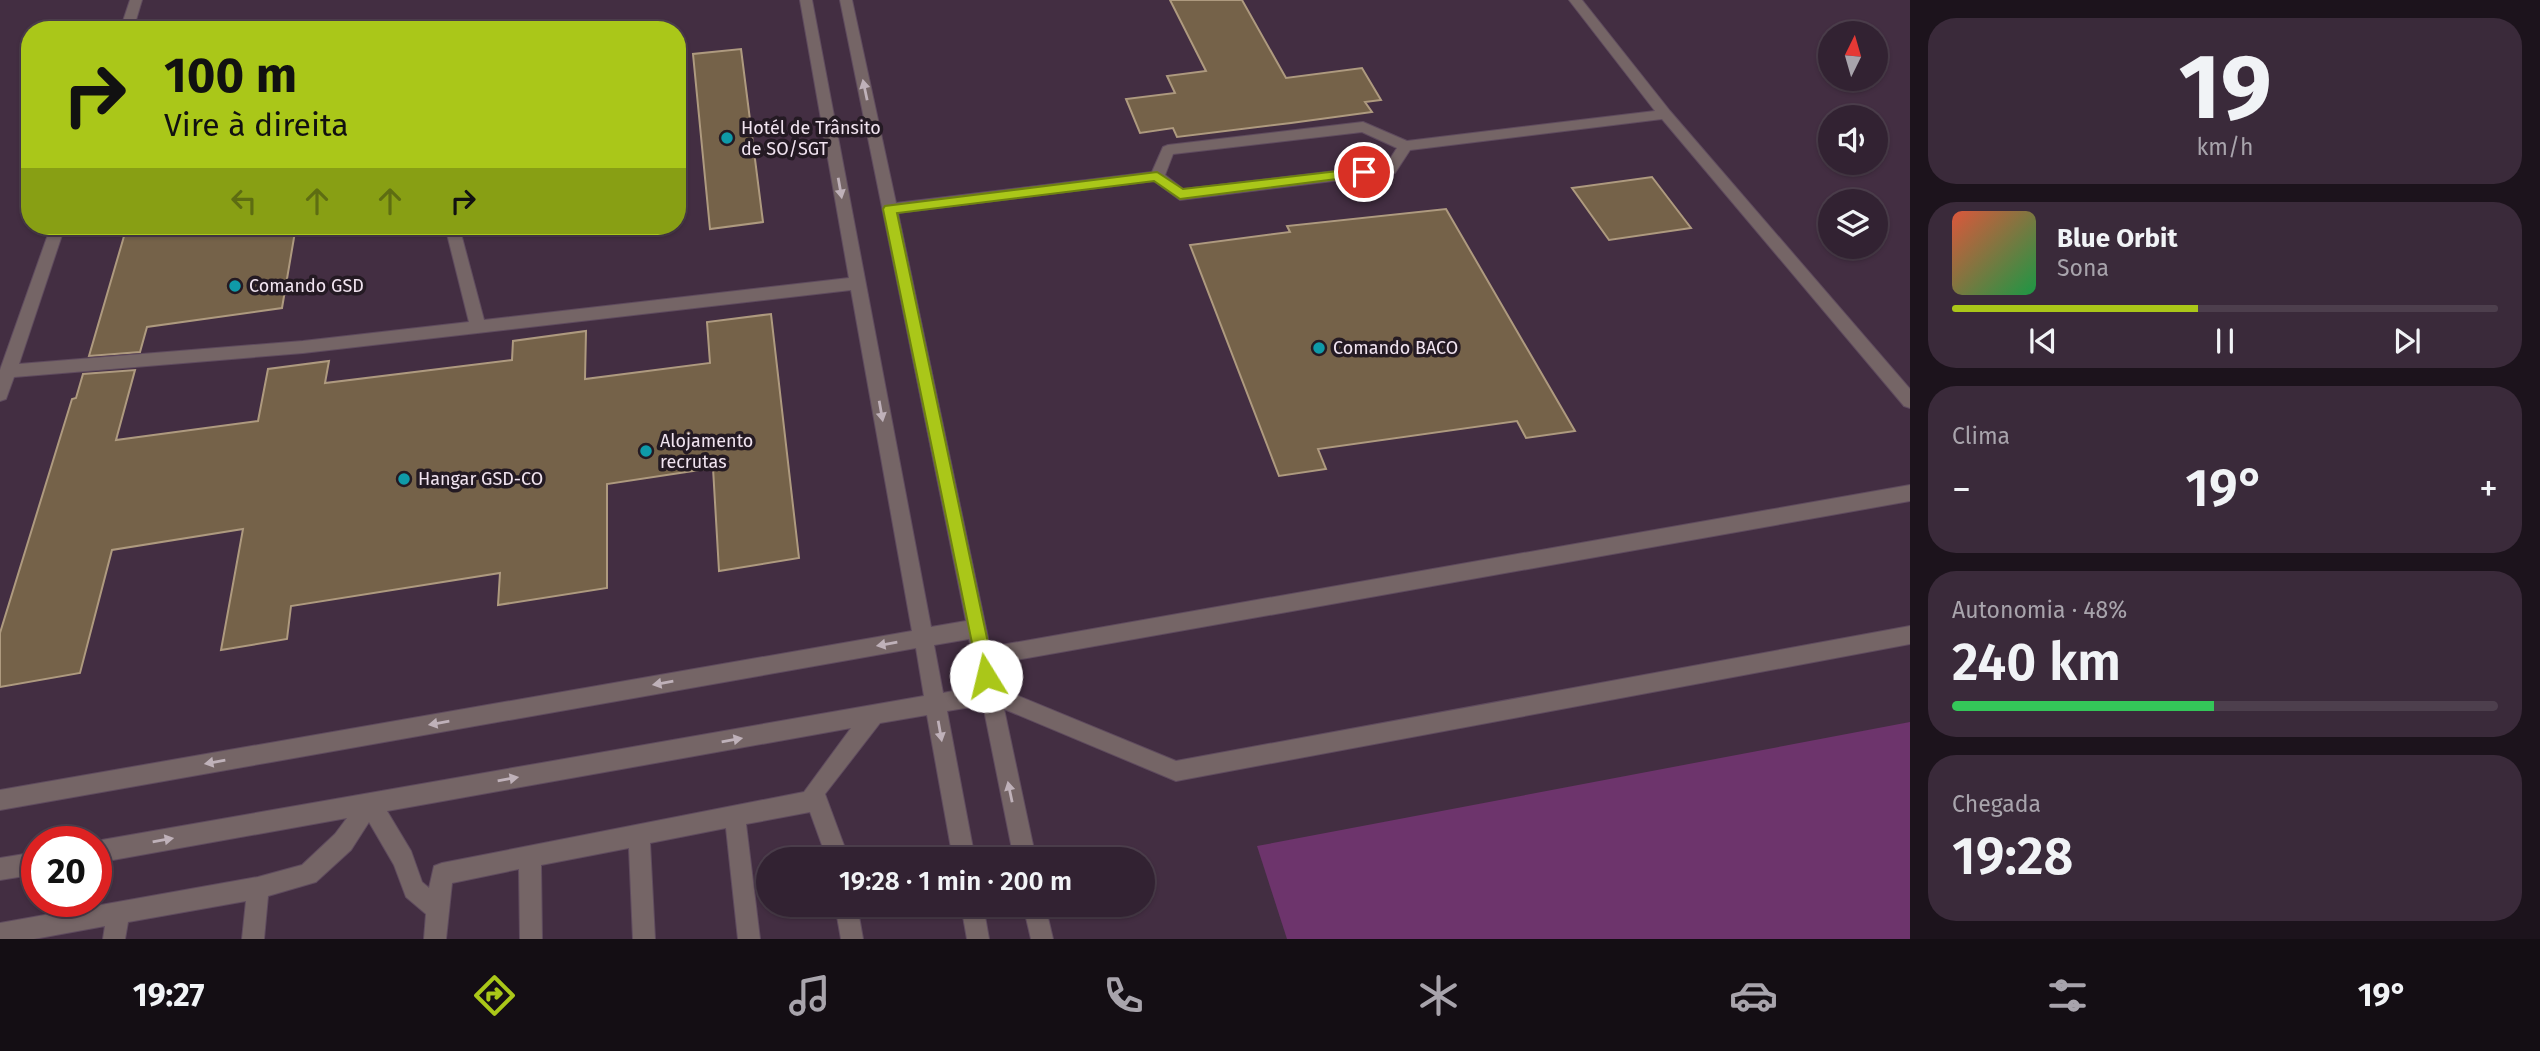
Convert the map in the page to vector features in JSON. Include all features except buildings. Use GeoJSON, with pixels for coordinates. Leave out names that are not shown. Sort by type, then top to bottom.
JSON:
{"type":"FeatureCollection","features":[{"type":"Feature","properties":{"kind":"lane"},"geometry":{"type":"LineString","coordinates":[[129,21],[136,0]]}},
{"type":"Feature","properties":{"kind":"lane"},"geometry":{"type":"LineString","coordinates":[[806,0],[962,847]]}},
{"type":"Feature","properties":{"kind":"lane"},"geometry":{"type":"LineString","coordinates":[[846,0],[979,628],[989,694],[1022,847]]}},
{"type":"Feature","properties":{"kind":"lane"},"geometry":{"type":"LineString","coordinates":[[1575,0],[1665,114],[1910,401]]}},
{"type":"Feature","properties":{"kind":"lane"},"geometry":{"type":"LineString","coordinates":[[1157,176],[1168,150],[1363,127],[1406,146],[1665,114]]}},
{"type":"Feature","properties":{"kind":"lane"},"geometry":{"type":"LineString","coordinates":[[890,209],[1157,176],[1180,194],[1390,169],[1406,146]]}},
{"type":"Feature","properties":{"kind":"lane"},"geometry":{"type":"LineString","coordinates":[[0,394],[55,235]]}},
{"type":"Feature","properties":{"kind":"lane"},"geometry":{"type":"LineString","coordinates":[[454,235],[478,327]]}},
{"type":"Feature","properties":{"kind":"lane"},"geometry":{"type":"LineString","coordinates":[[8,371],[303,347],[857,283]]}},
{"type":"Feature","properties":{"kind":"lane"},"geometry":{"type":"LineString","coordinates":[[984,657],[1910,493]]}},
{"type":"Feature","properties":{"kind":"lane"},"geometry":{"type":"LineString","coordinates":[[0,800],[979,628]]}},
{"type":"Feature","properties":{"kind":"lane"},"geometry":{"type":"LineString","coordinates":[[112,849],[989,694],[1176,771],[1910,635]]}},
{"type":"Feature","properties":{"kind":"lane"},"geometry":{"type":"LineString","coordinates":[[836,847],[821,819],[814,792],[874,715]]}},
{"type":"Feature","properties":{"kind":"lane"},"geometry":{"type":"LineString","coordinates":[[435,939],[442,874],[816,800]]}},
{"type":"Feature","properties":{"kind":"lane"},"geometry":{"type":"LineString","coordinates":[[0,934],[258,888],[308,874],[342,842],[370,803]]}},
{"type":"Feature","properties":{"kind":"lane"},"geometry":{"type":"LineString","coordinates":[[370,803],[403,859],[414,889],[437,909]]}},
{"type":"Feature","properties":{"kind":"lane"},"geometry":{"type":"LineString","coordinates":[[735,817],[749,939]]}},
{"type":"Feature","properties":{"kind":"lane"},"geometry":{"type":"LineString","coordinates":[[639,835],[644,939]]}},
{"type":"Feature","properties":{"kind":"lane"},"geometry":{"type":"LineString","coordinates":[[530,857],[531,939]]}},
{"type":"Feature","properties":{"kind":"lane"},"geometry":{"type":"LineString","coordinates":[[0,869],[21,866]]}},
{"type":"Feature","properties":{"kind":"lane"},"geometry":{"type":"LineString","coordinates":[[253,939],[258,888]]}},
{"type":"Feature","properties":{"kind":"lane"},"geometry":{"type":"LineString","coordinates":[[114,939],[119,912]]}},
{"type":"Feature","properties":{"kind":"lane"},"geometry":{"type":"LineString","coordinates":[[848,917],[852,939]]}},
{"type":"Feature","properties":{"kind":"lane"},"geometry":{"type":"LineString","coordinates":[[974,917],[978,939]]}},
{"type":"Feature","properties":{"kind":"lane"},"geometry":{"type":"LineString","coordinates":[[1037,917],[1042,939]]}},
{"type":"Feature","properties":{"kind":"shaded area"},"geometry":{"type":"Polygon","coordinates":[[[1910,722],[1910,939],[1287,939],[1257,846],[1910,722]]]}},
{"type":"Feature","properties":{"kind":"place","name":"Hotél de Trânsito de SO/SGT"},"geometry":{"type":"Point","coordinates":[727,138]}},
{"type":"Feature","properties":{"kind":"place","name":"Comando GSD"},"geometry":{"type":"Point","coordinates":[235,286]}},
{"type":"Feature","properties":{"kind":"place","name":"Comando BACO"},"geometry":{"type":"Point","coordinates":[1319,348]}},
{"type":"Feature","properties":{"kind":"place","name":"Alojamento recrutas"},"geometry":{"type":"Point","coordinates":[646,451]}},
{"type":"Feature","properties":{"kind":"place","name":"Hangar GSD-CO"},"geometry":{"type":"Point","coordinates":[404,479]}},
{"type":"Feature","properties":{"kind":"route"},"geometry":{"type":"LineString","coordinates":[[986,676],[979,628],[890,209],[1157,176],[1180,194],[1364,172]]}}]}
